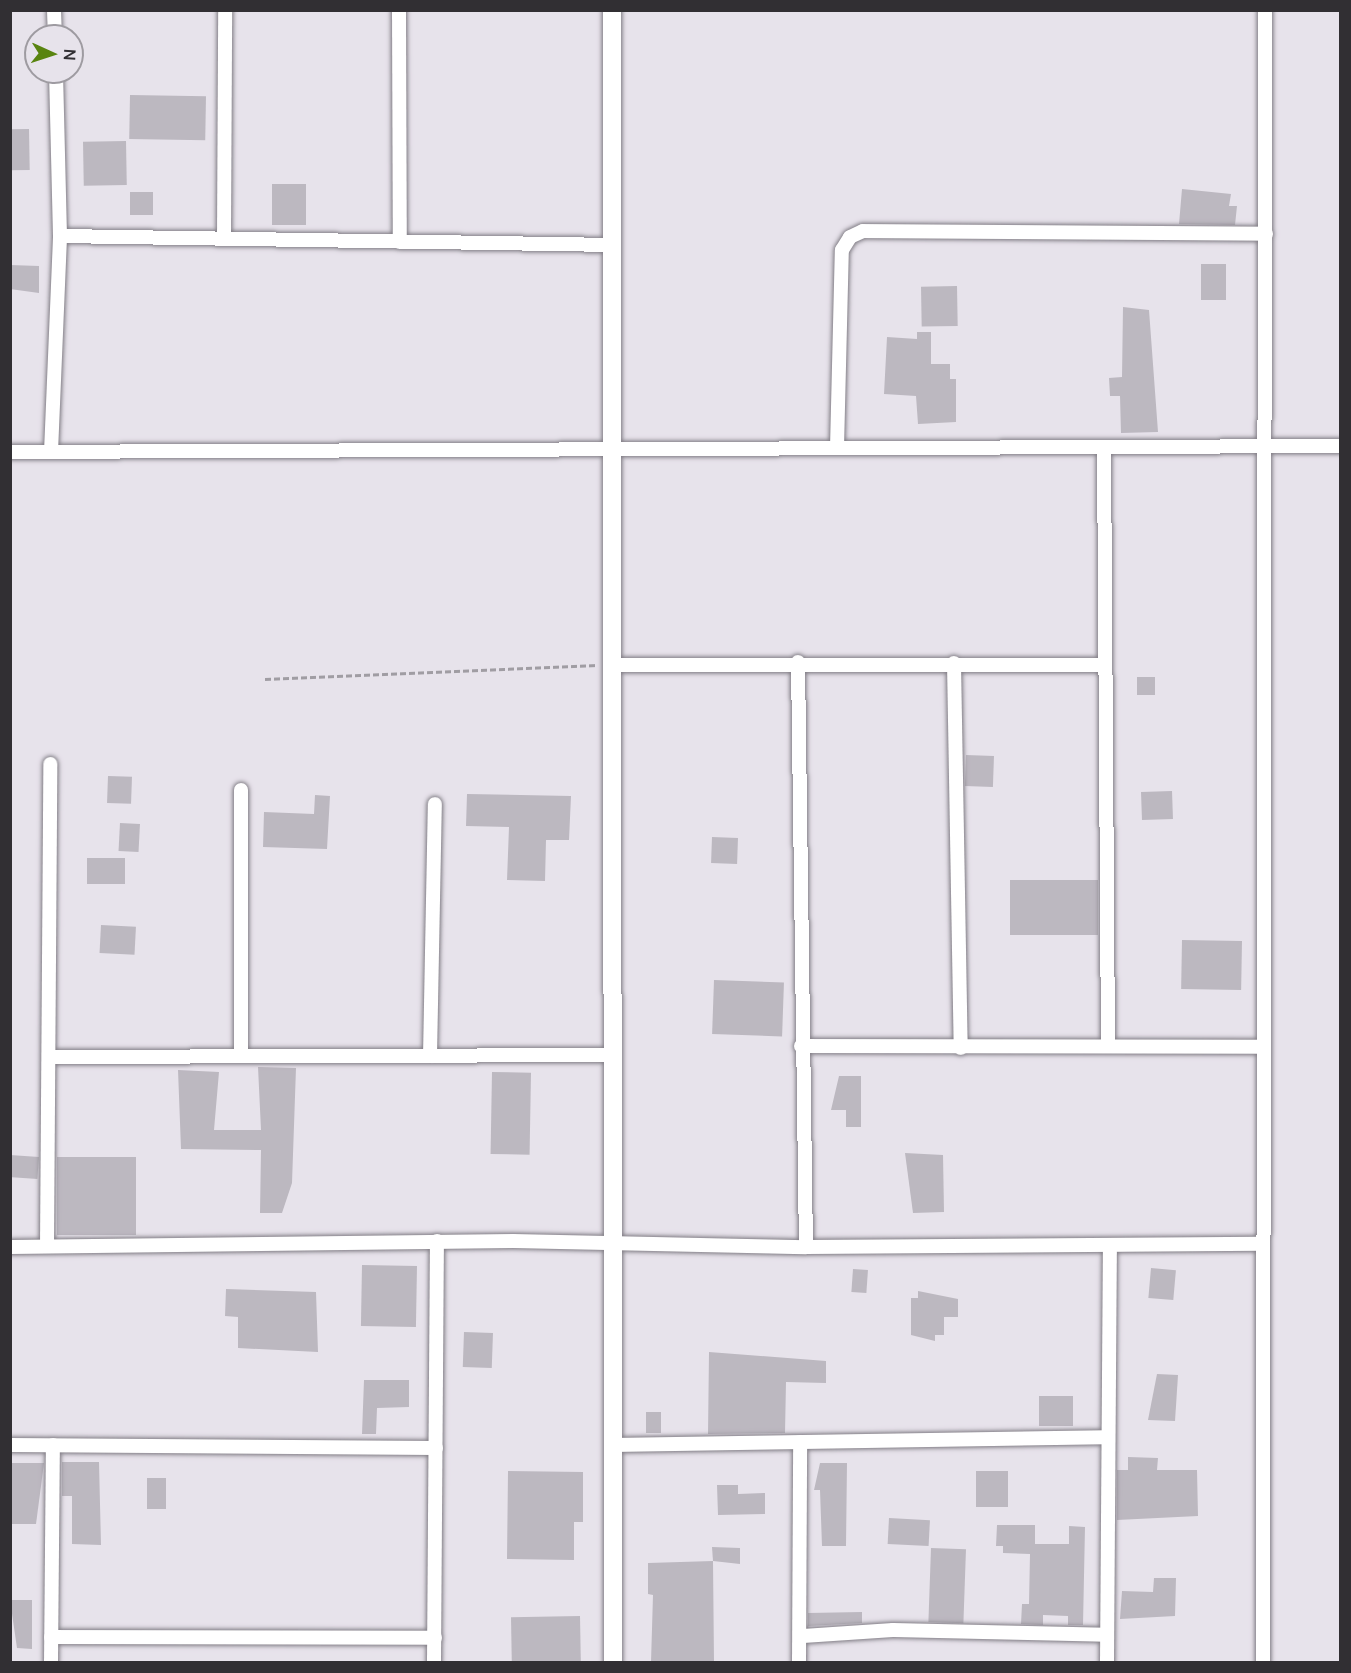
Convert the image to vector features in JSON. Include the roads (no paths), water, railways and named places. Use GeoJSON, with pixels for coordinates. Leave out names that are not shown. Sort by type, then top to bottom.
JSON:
{"type":"FeatureCollection","features":[{"type":"Feature","properties":{"kind":"street"},"geometry":{"type":"LineString","coordinates":[[224,235],[225,10]]}},
{"type":"Feature","properties":{"kind":"street"},"geometry":{"type":"LineString","coordinates":[[399,10],[400,242]]}},
{"type":"Feature","properties":{"kind":"street"},"geometry":{"type":"LineString","coordinates":[[612,10],[613,1662]]}},
{"type":"Feature","properties":{"kind":"street"},"geometry":{"type":"LineString","coordinates":[[1263,1662],[1261,446],[1266,234],[1265,10]]}},
{"type":"Feature","properties":{"kind":"street"},"geometry":{"type":"LineString","coordinates":[[51,452],[60,236],[56,84]]}},
{"type":"Feature","properties":{"kind":"street"},"geometry":{"type":"LineString","coordinates":[[837,448],[842,250],[850,237],[863,231],[1266,234]]}},
{"type":"Feature","properties":{"kind":"street"},"geometry":{"type":"LineString","coordinates":[[60,236],[224,235],[400,242],[612,245]]}},
{"type":"Feature","properties":{"kind":"street"},"geometry":{"type":"LineString","coordinates":[[10,452],[1341,446]]}},
{"type":"Feature","properties":{"kind":"street"},"geometry":{"type":"LineString","coordinates":[[1104,447],[1103,665],[1108,1043]]}},
{"type":"Feature","properties":{"kind":"street"},"geometry":{"type":"LineString","coordinates":[[612,665],[798,662],[1103,665]]}},
{"type":"Feature","properties":{"kind":"street"},"geometry":{"type":"LineString","coordinates":[[798,662],[801,1046],[806,1247]]}},
{"type":"Feature","properties":{"kind":"street"},"geometry":{"type":"LineString","coordinates":[[954,663],[961,1048]]}},
{"type":"Feature","properties":{"kind":"street"},"geometry":{"type":"LineString","coordinates":[[47,1246],[50,1057],[50,764]]}},
{"type":"Feature","properties":{"kind":"street"},"geometry":{"type":"LineString","coordinates":[[241,790],[241,1056]]}},
{"type":"Feature","properties":{"kind":"street"},"geometry":{"type":"LineString","coordinates":[[430,1056],[435,804]]}},
{"type":"Feature","properties":{"kind":"street"},"geometry":{"type":"LineString","coordinates":[[801,1046],[961,1048],[1108,1043],[1262,1047]]}},
{"type":"Feature","properties":{"kind":"street"},"geometry":{"type":"LineString","coordinates":[[50,1057],[611,1055]]}},
{"type":"Feature","properties":{"kind":"street"},"geometry":{"type":"LineString","coordinates":[[10,1247],[611,1241],[806,1247],[1262,1244]]}},
{"type":"Feature","properties":{"kind":"street"},"geometry":{"type":"LineString","coordinates":[[434,1662],[437,1242]]}},
{"type":"Feature","properties":{"kind":"street"},"geometry":{"type":"LineString","coordinates":[[1107,1662],[1105,1437],[1110,1246]]}},
{"type":"Feature","properties":{"kind":"street"},"geometry":{"type":"LineString","coordinates":[[612,1445],[1105,1437]]}},
{"type":"Feature","properties":{"kind":"street"},"geometry":{"type":"LineString","coordinates":[[800,1442],[803,1636],[800,1662]]}},
{"type":"Feature","properties":{"kind":"street"},"geometry":{"type":"LineString","coordinates":[[10,1445],[436,1448]]}},
{"type":"Feature","properties":{"kind":"street"},"geometry":{"type":"LineString","coordinates":[[51,1662],[53,1445]]}},
{"type":"Feature","properties":{"kind":"street"},"geometry":{"type":"LineString","coordinates":[[803,1636],[893,1630],[1106,1635]]}},
{"type":"Feature","properties":{"kind":"street"},"geometry":{"type":"LineString","coordinates":[[51,1637],[435,1638]]}}]}
